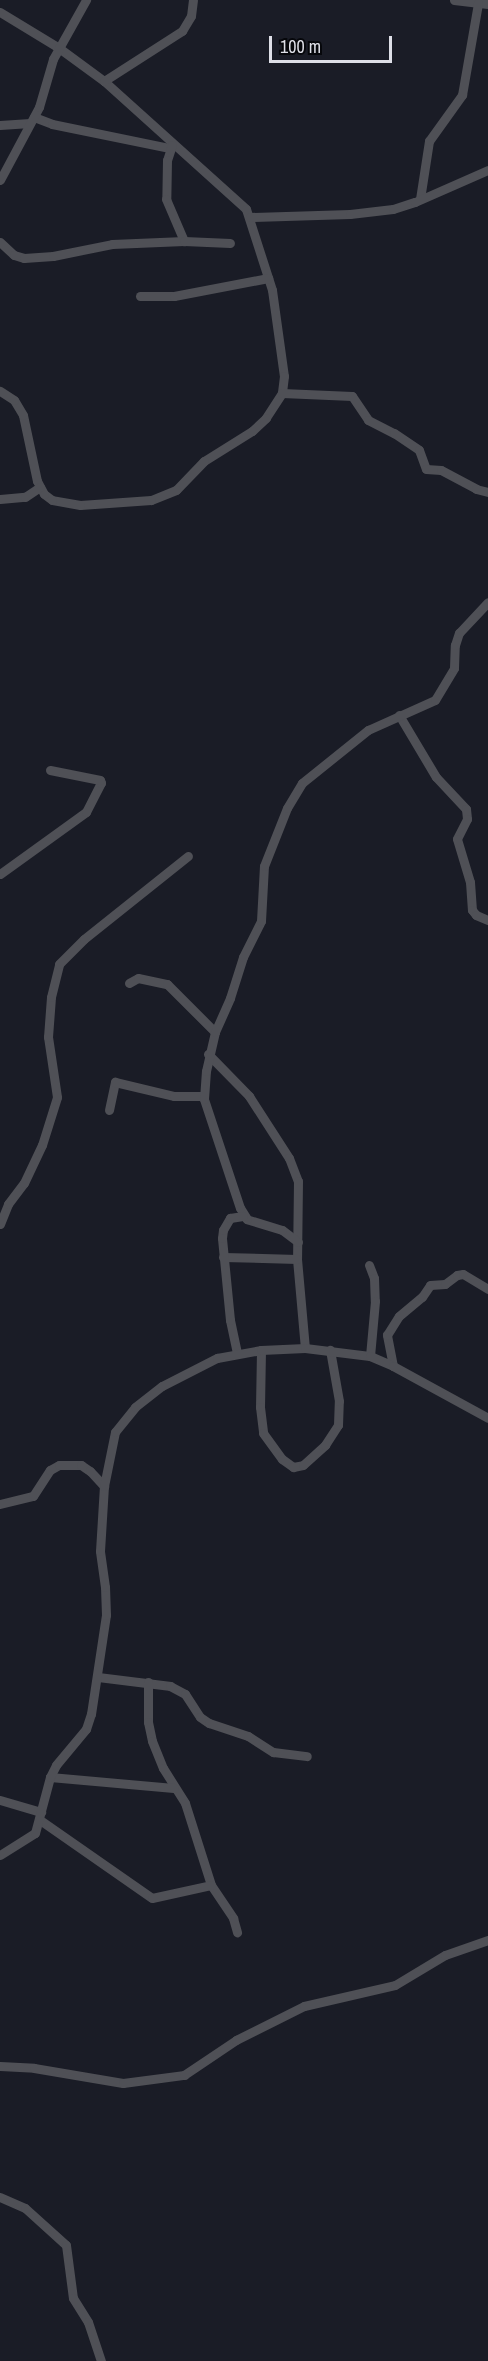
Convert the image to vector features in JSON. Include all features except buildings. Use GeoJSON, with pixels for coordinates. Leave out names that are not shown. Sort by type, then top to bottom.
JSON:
{"type":"FeatureCollection","features":[{"type":"Feature","properties":{"kind":"street"},"geometry":{"type":"LineString","coordinates":[[0,180],[32,120],[59,48],[86,0]]}},
{"type":"Feature","properties":{"kind":"street"},"geometry":{"type":"LineString","coordinates":[[104,81],[182,32],[191,16],[193,0]]}},
{"type":"Feature","properties":{"kind":"street"},"geometry":{"type":"LineString","coordinates":[[420,199],[429,141],[453,112],[462,95],[483,4],[454,0]]}},
{"type":"Feature","properties":{"kind":"street"},"geometry":{"type":"LineString","coordinates":[[0,12],[59,48],[104,81],[171,146],[238,202],[250,217],[279,325],[284,376],[282,393],[260,424],[209,457],[178,488],[151,500],[80,505],[52,500],[40,487],[23,415],[14,400],[0,391]]}},
{"type":"Feature","properties":{"kind":"street"},"geometry":{"type":"LineString","coordinates":[[0,125],[32,120],[171,146]]}},
{"type":"Feature","properties":{"kind":"street"},"geometry":{"type":"LineString","coordinates":[[171,146],[165,172],[166,199],[184,241]]}},
{"type":"Feature","properties":{"kind":"street"},"geometry":{"type":"LineString","coordinates":[[250,217],[350,214],[393,209],[488,170]]}},
{"type":"Feature","properties":{"kind":"street"},"geometry":{"type":"LineString","coordinates":[[0,242],[14,255],[24,258],[53,256],[112,244],[184,241],[230,243]]}},
{"type":"Feature","properties":{"kind":"street"},"geometry":{"type":"LineString","coordinates":[[140,296],[174,296],[268,278]]}},
{"type":"Feature","properties":{"kind":"street"},"geometry":{"type":"LineString","coordinates":[[282,393],[352,396],[368,420],[394,433],[419,450],[426,469],[441,470],[476,489],[488,492]]}},
{"type":"Feature","properties":{"kind":"street"},"geometry":{"type":"LineString","coordinates":[[0,498],[25,497],[40,487]]}},
{"type":"Feature","properties":{"kind":"street"},"geometry":{"type":"LineString","coordinates":[[243,1216],[204,1096],[208,1054],[214,1032],[230,998],[243,957],[261,921],[264,866],[292,799],[307,778],[377,724],[424,706],[437,698],[454,668],[455,645],[459,633],[488,602]]}},
{"type":"Feature","properties":{"kind":"street"},"geometry":{"type":"LineString","coordinates":[[399,715],[436,777],[466,809],[466,819],[456,839],[470,882],[472,910],[476,915],[488,920]]}},
{"type":"Feature","properties":{"kind":"street"},"geometry":{"type":"LineString","coordinates":[[0,874],[86,812],[101,783],[100,780],[50,770]]}},
{"type":"Feature","properties":{"kind":"street"},"geometry":{"type":"LineString","coordinates":[[0,1224],[8,1204],[24,1183],[42,1145],[57,1097],[48,1037],[51,997],[59,964],[84,939],[188,856]]}},
{"type":"Feature","properties":{"kind":"street"},"geometry":{"type":"LineString","coordinates":[[129,983],[138,978],[167,984],[214,1032]]}},
{"type":"Feature","properties":{"kind":"street"},"geometry":{"type":"LineString","coordinates":[[208,1054],[249,1096],[289,1158],[299,1189],[297,1259],[305,1348]]}},
{"type":"Feature","properties":{"kind":"street"},"geometry":{"type":"LineString","coordinates":[[110,1110],[115,1082],[179,1097],[204,1096]]}},
{"type":"Feature","properties":{"kind":"street"},"geometry":{"type":"LineString","coordinates":[[237,1353],[230,1320],[223,1257],[223,1230],[226,1223],[230,1218],[243,1216],[282,1230],[298,1242]]}},
{"type":"Feature","properties":{"kind":"street"},"geometry":{"type":"LineString","coordinates":[[223,1257],[297,1259]]}},
{"type":"Feature","properties":{"kind":"street"},"geometry":{"type":"LineString","coordinates":[[369,1265],[374,1278],[375,1301],[370,1356]]}},
{"type":"Feature","properties":{"kind":"street"},"geometry":{"type":"LineString","coordinates":[[393,1365],[387,1335],[399,1316],[422,1297],[430,1285],[444,1284],[457,1275],[463,1275],[488,1288]]}},
{"type":"Feature","properties":{"kind":"street"},"geometry":{"type":"LineString","coordinates":[[0,1855],[35,1833],[50,1777],[56,1765],[86,1729],[98,1677],[106,1615],[100,1551],[104,1486],[114,1432],[129,1412],[162,1386],[205,1362],[237,1353],[305,1348],[370,1356],[393,1365],[488,1418]]}},
{"type":"Feature","properties":{"kind":"street"},"geometry":{"type":"LineString","coordinates":[[261,1350],[260,1407],[263,1433],[282,1459],[293,1467],[303,1465],[325,1445],[338,1425],[339,1408],[330,1350]]}},
{"type":"Feature","properties":{"kind":"street"},"geometry":{"type":"LineString","coordinates":[[0,1503],[33,1496],[50,1470],[60,1465],[81,1465],[104,1486]]}},
{"type":"Feature","properties":{"kind":"street"},"geometry":{"type":"LineString","coordinates":[[98,1677],[170,1686],[185,1694],[200,1718],[209,1723],[248,1736],[273,1752],[307,1756]]}},
{"type":"Feature","properties":{"kind":"street"},"geometry":{"type":"LineString","coordinates":[[148,1682],[148,1722],[152,1741],[190,1816],[211,1885],[233,1917],[237,1932]]}},
{"type":"Feature","properties":{"kind":"street"},"geometry":{"type":"LineString","coordinates":[[50,1777],[174,1788]]}},
{"type":"Feature","properties":{"kind":"street"},"geometry":{"type":"LineString","coordinates":[[0,1800],[40,1816],[152,1898],[211,1885]]}},
{"type":"Feature","properties":{"kind":"street"},"geometry":{"type":"LineString","coordinates":[[0,2066],[34,2068],[123,2083],[184,2076],[236,2040],[304,2006],[395,1985],[446,1955],[488,1940]]}},
{"type":"Feature","properties":{"kind":"street"},"geometry":{"type":"LineString","coordinates":[[0,2197],[25,2208],[66,2245],[73,2298],[88,2322],[102,2361]]}}]}
